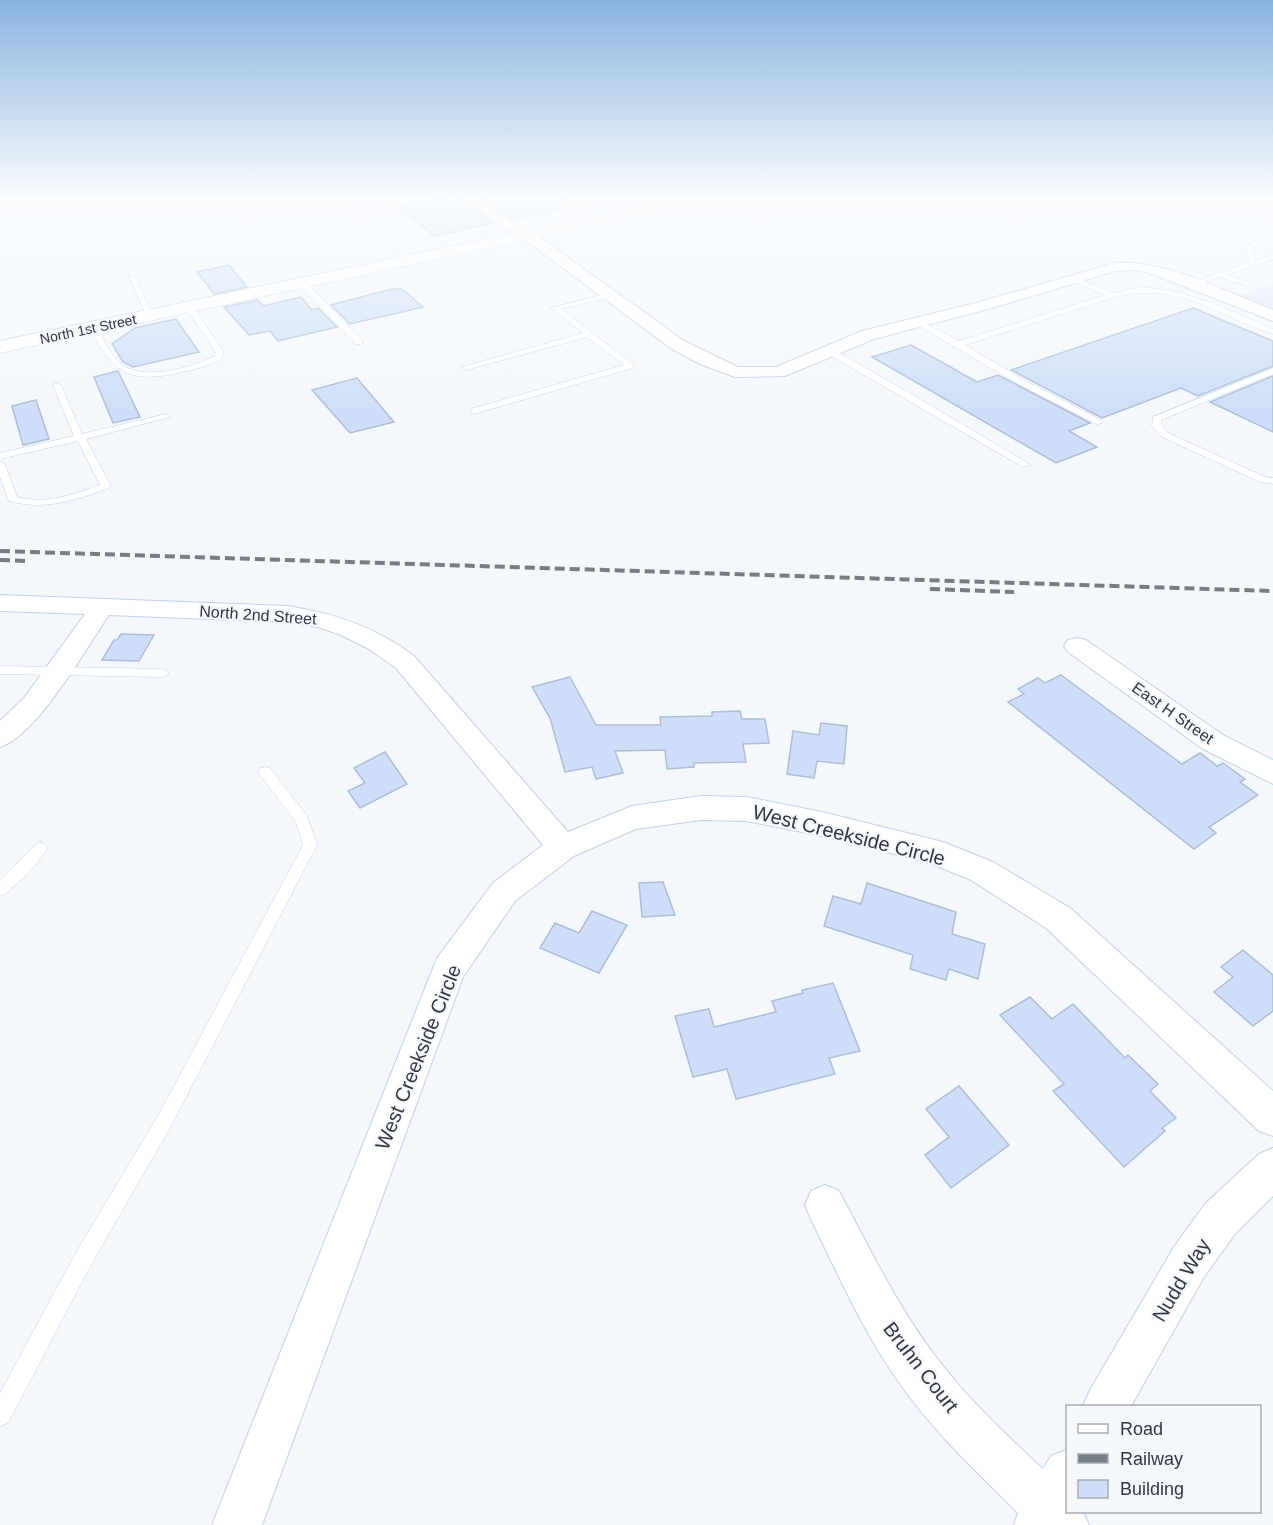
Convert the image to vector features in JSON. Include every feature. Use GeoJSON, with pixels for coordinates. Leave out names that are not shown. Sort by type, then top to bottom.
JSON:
{"type":"FeatureCollection","features":[{"type":"Feature","properties":{"kind":"main road","name":"North 1st Street"},"geometry":{"type":"LineString","coordinates":[[0,347],[372,269]]}},
{"type":"Feature","properties":{"kind":"street"},"geometry":{"type":"LineString","coordinates":[[575,269],[678,345],[735,372],[757,373],[779,372],[868,335],[1112,269]]}},
{"type":"Feature","properties":{"kind":"street"},"geometry":{"type":"LineString","coordinates":[[1150,269],[1273,316]]}},
{"type":"Feature","properties":{"kind":"street","name":"North 2nd Street"},"geometry":{"type":"LineString","coordinates":[[0,603],[287,614],[324,620],[376,640],[405,662],[428,687],[563,847]]}},
{"type":"Feature","properties":{"kind":"street"},"geometry":{"type":"LineString","coordinates":[[0,737],[34,705],[102,607]]}},
{"type":"Feature","properties":{"kind":"street","name":"East H Street"},"geometry":{"type":"LineString","coordinates":[[1077,646],[1213,742],[1273,773]]}},
{"type":"Feature","properties":{"kind":"street","name":"West Creekside Circle"},"geometry":{"type":"LineString","coordinates":[[237,1525],[449,969],[504,892],[563,847],[632,818],[701,808],[747,809],[822,824],[932,851],[982,871],[1058,918],[1273,1117]]}},
{"type":"Feature","properties":{"kind":"street","name":"Nudd Way"},"geometry":{"type":"LineString","coordinates":[[1107,1405],[1189,1262],[1220,1219],[1273,1168]]}},
{"type":"Feature","properties":{"kind":"street","name":"Bruhn Court"},"geometry":{"type":"LineString","coordinates":[[825,1205],[881,1315],[920,1373],[968,1427],[1054,1508]]}},
{"type":"Feature","properties":{"kind":"lane"},"geometry":{"type":"LineString","coordinates":[[1193,284],[1236,269]]}},
{"type":"Feature","properties":{"kind":"lane"},"geometry":{"type":"LineString","coordinates":[[1221,274],[1248,285]]}},
{"type":"Feature","properties":{"kind":"lane"},"geometry":{"type":"LineString","coordinates":[[132,278],[150,315]]}},
{"type":"Feature","properties":{"kind":"lane"},"geometry":{"type":"LineString","coordinates":[[1073,279],[1113,295]]}},
{"type":"Feature","properties":{"kind":"lane"},"geometry":{"type":"LineString","coordinates":[[302,283],[359,342]]}},
{"type":"Feature","properties":{"kind":"lane"},"geometry":{"type":"LineString","coordinates":[[958,344],[1113,295],[1141,289],[1156,289],[1184,296],[1273,332]]}},
{"type":"Feature","properties":{"kind":"lane"},"geometry":{"type":"LineString","coordinates":[[474,411],[630,366],[555,308],[610,295]]}},
{"type":"Feature","properties":{"kind":"lane"},"geometry":{"type":"LineString","coordinates":[[94,327],[105,353],[124,371],[147,377],[156,376],[205,364],[219,357],[219,351],[189,307]]}},
{"type":"Feature","properties":{"kind":"lane"},"geometry":{"type":"LineString","coordinates":[[916,322],[1021,382],[1098,422]]}},
{"type":"Feature","properties":{"kind":"lane"},"geometry":{"type":"LineString","coordinates":[[466,367],[589,334]]}},
{"type":"Feature","properties":{"kind":"lane"},"geometry":{"type":"LineString","coordinates":[[829,351],[877,376],[1026,465]]}},
{"type":"Feature","properties":{"kind":"lane"},"geometry":{"type":"LineString","coordinates":[[1273,371],[1156,419],[1157,426],[1165,435],[1263,480],[1273,481]]}},
{"type":"Feature","properties":{"kind":"lane"},"geometry":{"type":"LineString","coordinates":[[0,464],[12,499],[27,505],[71,498],[106,486],[81,438],[76,433],[57,385]]}},
{"type":"Feature","properties":{"kind":"lane"},"geometry":{"type":"LineString","coordinates":[[0,456],[166,417]]}},
{"type":"Feature","properties":{"kind":"lane"},"geometry":{"type":"LineString","coordinates":[[0,670],[163,673]]}},
{"type":"Feature","properties":{"kind":"lane"},"geometry":{"type":"LineString","coordinates":[[0,1415],[85,1256],[165,1120],[310,845],[302,820],[265,772]]}},
{"type":"Feature","properties":{"kind":"lane"},"geometry":{"type":"LineString","coordinates":[[0,890],[28,864],[40,848]]}},
{"type":"Feature","properties":{"kind":"shaded area"},"geometry":{"type":"Polygon","coordinates":[[[1273,284],[1273,309],[1239,296],[1273,284]]]}},
{"type":"Feature","properties":{"kind":"building"},"geometry":{"type":"Polygon","coordinates":[[[232,269],[247,287],[214,294],[197,272],[232,269]]]}},
{"type":"Feature","properties":{"kind":"building"},"geometry":{"type":"Polygon","coordinates":[[[392,289],[402,289],[423,307],[350,324],[331,305],[392,289]]]}},
{"type":"Feature","properties":{"kind":"building"},"geometry":{"type":"Polygon","coordinates":[[[301,297],[312,310],[318,308],[337,327],[278,341],[270,331],[249,335],[224,307],[258,300],[263,306],[301,297]]]}},
{"type":"Feature","properties":{"kind":"building"},"geometry":{"type":"Polygon","coordinates":[[[1193,308],[1273,341],[1273,366],[1198,396],[1181,388],[1102,418],[1011,370],[1193,308]]]}},
{"type":"Feature","properties":{"kind":"building"},"geometry":{"type":"Polygon","coordinates":[[[176,319],[199,352],[133,367],[123,362],[112,344],[135,328],[176,319]]]}},
{"type":"Feature","properties":{"kind":"building"},"geometry":{"type":"Polygon","coordinates":[[[911,345],[977,382],[998,375],[1090,423],[1069,431],[1097,447],[1056,463],[872,357],[911,345]]]}},
{"type":"Feature","properties":{"kind":"building"},"geometry":{"type":"Polygon","coordinates":[[[118,371],[140,417],[113,423],[94,377],[118,371]]]}},
{"type":"Feature","properties":{"kind":"building"},"geometry":{"type":"Polygon","coordinates":[[[1273,376],[1273,432],[1210,402],[1273,376]]]}},
{"type":"Feature","properties":{"kind":"building"},"geometry":{"type":"Polygon","coordinates":[[[357,378],[394,422],[350,433],[312,390],[357,378]]]}},
{"type":"Feature","properties":{"kind":"building"},"geometry":{"type":"Polygon","coordinates":[[[36,400],[49,439],[23,445],[12,406],[36,400]]]}},
{"type":"Feature","properties":{"kind":"building"},"geometry":{"type":"Polygon","coordinates":[[[121,634],[154,635],[139,661],[102,660],[114,640],[117,640],[121,634]]]}},
{"type":"Feature","properties":{"kind":"building"},"geometry":{"type":"Polygon","coordinates":[[[1061,675],[1182,764],[1200,753],[1217,766],[1223,763],[1245,779],[1240,782],[1258,795],[1209,827],[1216,833],[1194,849],[1008,702],[1024,694],[1018,689],[1038,678],[1045,683],[1061,675]]]}},
{"type":"Feature","properties":{"kind":"building"},"geometry":{"type":"Polygon","coordinates":[[[570,677],[596,725],[661,725],[660,717],[712,716],[712,712],[740,711],[742,719],[765,719],[769,743],[743,744],[746,762],[694,763],[694,767],[667,769],[665,750],[615,751],[623,773],[596,779],[592,767],[565,772],[550,718],[532,687],[570,677]]]}},
{"type":"Feature","properties":{"kind":"building"},"geometry":{"type":"Polygon","coordinates":[[[821,723],[847,726],[844,764],[817,761],[814,778],[787,774],[793,731],[819,735],[821,723]]]}},
{"type":"Feature","properties":{"kind":"building"},"geometry":{"type":"Polygon","coordinates":[[[385,752],[407,784],[360,808],[348,791],[365,783],[354,768],[385,752]]]}},
{"type":"Feature","properties":{"kind":"building"},"geometry":{"type":"Polygon","coordinates":[[[663,882],[675,915],[642,917],[639,883],[663,882]]]}},
{"type":"Feature","properties":{"kind":"building"},"geometry":{"type":"Polygon","coordinates":[[[867,883],[956,912],[952,934],[985,944],[978,979],[949,969],[946,980],[910,969],[913,955],[824,926],[833,896],[861,904],[867,883]]]}},
{"type":"Feature","properties":{"kind":"building"},"geometry":{"type":"Polygon","coordinates":[[[592,911],[627,925],[599,973],[540,948],[555,923],[579,933],[592,911]]]}},
{"type":"Feature","properties":{"kind":"building"},"geometry":{"type":"Polygon","coordinates":[[[1243,950],[1273,975],[1273,1011],[1253,1026],[1214,992],[1233,977],[1221,967],[1243,950]]]}},
{"type":"Feature","properties":{"kind":"building"},"geometry":{"type":"Polygon","coordinates":[[[833,983],[860,1051],[829,1058],[835,1074],[736,1099],[727,1069],[693,1077],[675,1016],[709,1009],[714,1027],[776,1012],[772,1001],[803,993],[802,990],[833,983]]]}},
{"type":"Feature","properties":{"kind":"building"},"geometry":{"type":"Polygon","coordinates":[[[1030,997],[1052,1019],[1073,1004],[1125,1058],[1128,1055],[1158,1084],[1150,1091],[1176,1118],[1162,1128],[1165,1131],[1124,1167],[1053,1091],[1064,1084],[1000,1015],[1030,997]]]}},
{"type":"Feature","properties":{"kind":"building"},"geometry":{"type":"Polygon","coordinates":[[[959,1086],[1009,1145],[951,1188],[925,1155],[949,1137],[926,1109],[959,1086]]]}},
{"type":"Feature","properties":{"kind":"railway"},"geometry":{"type":"LineString","coordinates":[[0,551],[1273,591]]}},
{"type":"Feature","properties":{"kind":"railway"},"geometry":{"type":"LineString","coordinates":[[0,560],[27,561]]}},
{"type":"Feature","properties":{"kind":"railway"},"geometry":{"type":"LineString","coordinates":[[930,589],[1014,592]]}}]}
